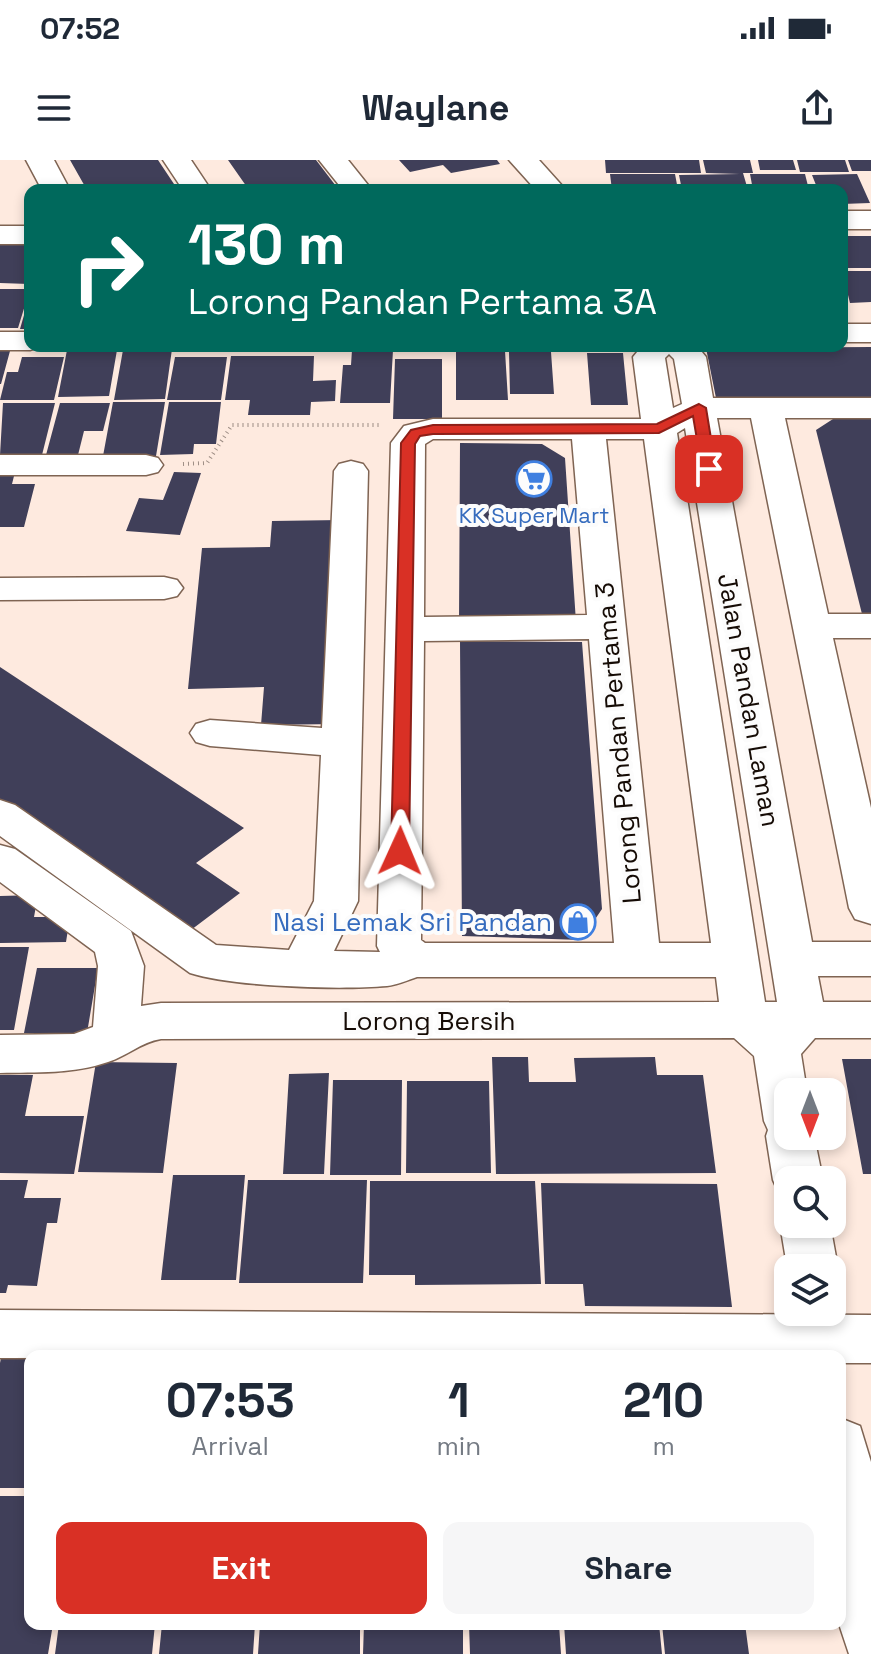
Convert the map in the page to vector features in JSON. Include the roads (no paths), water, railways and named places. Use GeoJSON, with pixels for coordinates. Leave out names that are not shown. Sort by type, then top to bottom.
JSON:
{"type":"FeatureCollection","features":[{"type":"Feature","properties":{"kind":"street"},"geometry":{"type":"LineString","coordinates":[[40,160],[53,184]]}},
{"type":"Feature","properties":{"kind":"street"},"geometry":{"type":"LineString","coordinates":[[177,160],[193,184]]}},
{"type":"Feature","properties":{"kind":"street"},"geometry":{"type":"LineString","coordinates":[[333,160],[353,184]]}},
{"type":"Feature","properties":{"kind":"street"},"geometry":{"type":"LineString","coordinates":[[523,160],[546,184]]}},
{"type":"Feature","properties":{"kind":"street"},"geometry":{"type":"LineString","coordinates":[[848,220],[871,220]]}},
{"type":"Feature","properties":{"kind":"street"},"geometry":{"type":"LineString","coordinates":[[0,235],[24,235]]}},
{"type":"Feature","properties":{"kind":"street"},"geometry":{"type":"LineString","coordinates":[[848,333],[871,333]]}},
{"type":"Feature","properties":{"kind":"street"},"geometry":{"type":"LineString","coordinates":[[0,341],[24,341]]}},
{"type":"Feature","properties":{"kind":"street","name":"Jalan Pandan Laman"},"geometry":{"type":"LineString","coordinates":[[654,352],[649,357],[736,960],[775,1030],[782,1078]]}},
{"type":"Feature","properties":{"kind":"street","name":"Jalan Pandan Laman"},"geometry":{"type":"LineString","coordinates":[[685,352],[690,357],[794,959],[775,1030]]}},
{"type":"Feature","properties":{"kind":"street"},"geometry":{"type":"LineString","coordinates":[[414,960],[399,946],[408,443],[416,433],[433,429],[659,429],[699,408],[871,408]]}},
{"type":"Feature","properties":{"kind":"street"},"geometry":{"type":"LineString","coordinates":[[766,408],[871,908]]}},
{"type":"Feature","properties":{"kind":"street","name":"Lorong Pandan Pertama 3"},"geometry":{"type":"LineString","coordinates":[[588,429],[638,960]]}},
{"type":"Feature","properties":{"kind":"street"},"geometry":{"type":"LineString","coordinates":[[0,465],[146,465]]}},
{"type":"Feature","properties":{"kind":"street"},"geometry":{"type":"LineString","coordinates":[[303,968],[336,901],[351,471]]}},
{"type":"Feature","properties":{"kind":"street"},"geometry":{"type":"LineString","coordinates":[[0,589],[164,588]]}},
{"type":"Feature","properties":{"kind":"street"},"geometry":{"type":"LineString","coordinates":[[812,626],[871,626]]}},
{"type":"Feature","properties":{"kind":"street"},"geometry":{"type":"LineString","coordinates":[[403,629],[607,627]]}},
{"type":"Feature","properties":{"kind":"street"},"geometry":{"type":"LineString","coordinates":[[210,733],[341,743]]}},
{"type":"Feature","properties":{"kind":"street"},"geometry":{"type":"LineString","coordinates":[[0,815],[206,961],[303,968],[390,969],[414,960],[736,960]]}},
{"type":"Feature","properties":{"kind":"street"},"geometry":{"type":"LineString","coordinates":[[0,860],[115,943],[121,966],[116,1035]]}},
{"type":"Feature","properties":{"kind":"street"},"geometry":{"type":"LineString","coordinates":[[794,959],[871,959]]}},
{"type":"Feature","properties":{"kind":"street","name":"Lorong Bersih"},"geometry":{"type":"LineString","coordinates":[[0,1054],[74,1053],[98,1047],[137,1025],[161,1021],[775,1030],[871,1020]]}},
{"type":"Feature","properties":{"kind":"street"},"geometry":{"type":"LineString","coordinates":[[0,1334],[835,1336]]}},
{"type":"Feature","properties":{"kind":"street"},"geometry":{"type":"LineString","coordinates":[[846,1481],[871,1636]]}},
{"type":"Feature","properties":{"kind":"place","name":"KK Super Mart"},"geometry":{"type":"Point","coordinates":[534,479]}},
{"type":"Feature","properties":{"kind":"place","name":"Nasi Lemak Sri Pandan"},"geometry":{"type":"Point","coordinates":[578,922]}}]}
